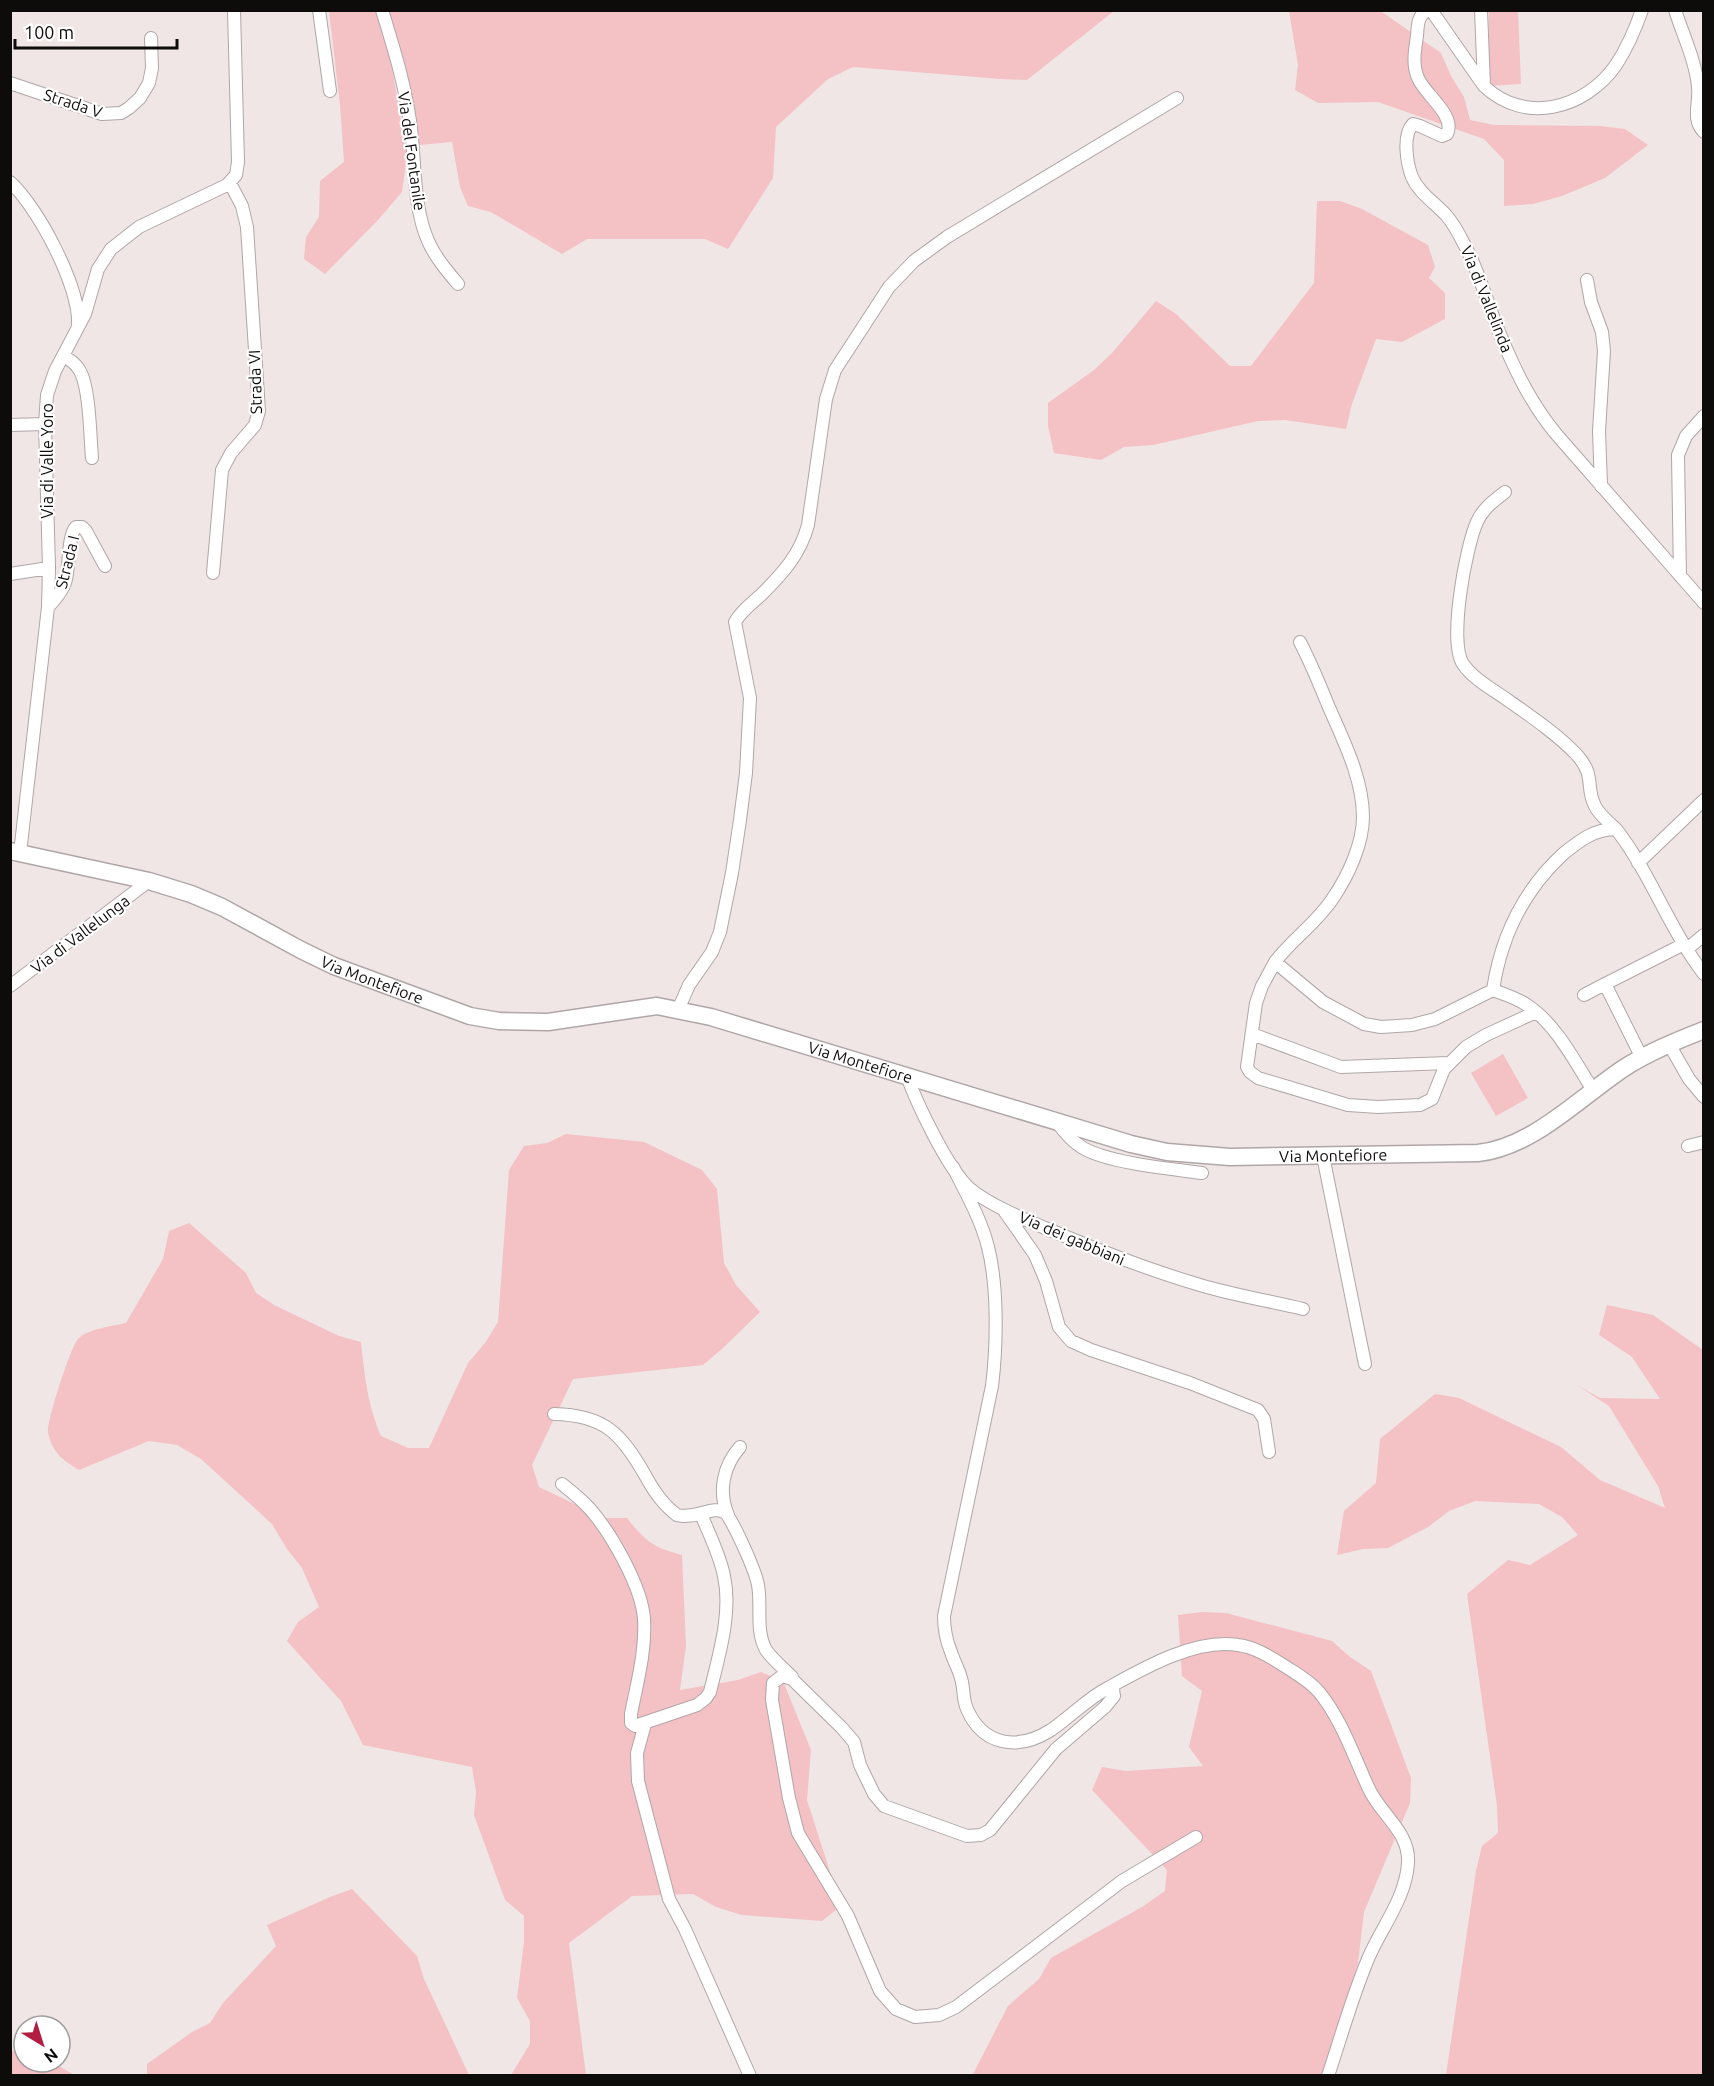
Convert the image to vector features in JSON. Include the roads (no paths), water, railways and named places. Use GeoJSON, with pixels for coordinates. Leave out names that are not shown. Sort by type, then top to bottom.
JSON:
{"type":"FeatureCollection","features":[{"type":"Feature","properties":{"kind":"main road","name":"Via Montefiore"},"geometry":{"type":"LineString","coordinates":[[15,852],[149,881],[179,890],[212,903],[301,951],[334,966],[470,1016],[499,1021],[528,1022],[573,1019],[644,1007],[678,1010],[711,1017],[1058,1122],[1167,1152],[1230,1157],[1478,1153],[1498,1149],[1530,1135],[1642,1058],[1704,1030]]}},
{"type":"Feature","properties":{"kind":"street"},"geometry":{"type":"LineString","coordinates":[[230,183],[236,175],[238,162],[234,10]]}},
{"type":"Feature","properties":{"kind":"street"},"geometry":{"type":"LineString","coordinates":[[319,10],[330,91]]}},
{"type":"Feature","properties":{"kind":"street","name":"Via del Fontanile"},"geometry":{"type":"LineString","coordinates":[[382,10],[396,49],[408,110],[424,231],[436,255],[458,284]]}},
{"type":"Feature","properties":{"kind":"street","name":"Via di Vallelinda"},"geometry":{"type":"LineString","coordinates":[[1427,10],[1420,16],[1418,22],[1414,66],[1419,81],[1446,116],[1450,127],[1447,134],[1442,136],[1413,124],[1409,128],[1407,153],[1412,177],[1422,191],[1447,216],[1466,246],[1497,328],[1529,396],[1552,429],[1704,603]]}},
{"type":"Feature","properties":{"kind":"street"},"geometry":{"type":"LineString","coordinates":[[1431,10],[1484,86],[1498,97],[1524,108],[1540,110],[1574,101],[1593,89],[1616,65],[1630,40],[1642,10]]}},
{"type":"Feature","properties":{"kind":"street"},"geometry":{"type":"LineString","coordinates":[[1481,10],[1484,86]]}},
{"type":"Feature","properties":{"kind":"street"},"geometry":{"type":"LineString","coordinates":[[1676,10],[1697,80],[1699,95],[1696,117],[1704,132]]}},
{"type":"Feature","properties":{"kind":"street","name":"Strada V"},"geometry":{"type":"LineString","coordinates":[[10,83],[98,113],[108,115],[121,113],[140,98],[149,83],[152,68],[151,38]]}},
{"type":"Feature","properties":{"kind":"street"},"geometry":{"type":"LineString","coordinates":[[678,1010],[689,985],[712,952],[720,932],[740,820],[746,774],[750,698],[735,622],[743,611],[784,571],[803,542],[808,525],[826,399],[839,362],[883,294],[921,255],[1177,98]]}},
{"type":"Feature","properties":{"kind":"street"},"geometry":{"type":"LineString","coordinates":[[10,182],[34,209],[73,288],[78,311],[76,333]]}},
{"type":"Feature","properties":{"kind":"street","name":"Via di Valle Yoro"},"geometry":{"type":"LineString","coordinates":[[15,852],[48,608],[45,424],[49,387],[85,314],[98,269],[111,249],[147,222],[230,183]]}},
{"type":"Feature","properties":{"kind":"street","name":"Strada VI"},"geometry":{"type":"LineString","coordinates":[[213,573],[222,470],[231,453],[255,425],[259,411],[247,228],[242,206],[230,183]]}},
{"type":"Feature","properties":{"kind":"street"},"geometry":{"type":"LineString","coordinates":[[1587,280],[1589,295],[1604,344],[1599,431],[1601,486]]}},
{"type":"Feature","properties":{"kind":"street"},"geometry":{"type":"LineString","coordinates":[[63,356],[76,364],[82,374],[92,458]]}},
{"type":"Feature","properties":{"kind":"street"},"geometry":{"type":"LineString","coordinates":[[1680,576],[1678,459],[1684,440],[1704,416]]}},
{"type":"Feature","properties":{"kind":"street"},"geometry":{"type":"LineString","coordinates":[[10,425],[45,424]]}},
{"type":"Feature","properties":{"kind":"street"},"geometry":{"type":"LineString","coordinates":[[1505,492],[1484,511],[1476,524],[1462,583],[1458,654],[1471,673],[1524,712],[1578,757],[1590,777],[1595,806],[1616,830],[1638,863],[1685,947],[1704,974]]}},
{"type":"Feature","properties":{"kind":"street","name":"Strada I"},"geometry":{"type":"LineString","coordinates":[[48,608],[65,583],[71,535],[76,527],[81,527],[88,533],[105,566]]}},
{"type":"Feature","properties":{"kind":"street"},"geometry":{"type":"LineString","coordinates":[[10,574],[49,568]]}},
{"type":"Feature","properties":{"kind":"street"},"geometry":{"type":"LineString","coordinates":[[1300,642],[1345,743],[1358,783],[1363,822],[1352,861],[1335,896],[1275,962],[1257,999],[1247,1062],[1248,1069],[1252,1074],[1322,1098],[1356,1106],[1397,1107],[1426,1103],[1436,1092],[1448,1063],[1466,1047],[1536,1012]]}},
{"type":"Feature","properties":{"kind":"street"},"geometry":{"type":"LineString","coordinates":[[1638,863],[1704,800]]}},
{"type":"Feature","properties":{"kind":"street"},"geometry":{"type":"LineString","coordinates":[[1493,990],[1498,959],[1506,936],[1520,906],[1535,883],[1582,839],[1597,831],[1616,830]]}},
{"type":"Feature","properties":{"kind":"street","name":"Via di Vallelunga"},"geometry":{"type":"LineString","coordinates":[[10,986],[149,881]]}},
{"type":"Feature","properties":{"kind":"street"},"geometry":{"type":"LineString","coordinates":[[1584,995],[1685,947],[1704,935]]}},
{"type":"Feature","properties":{"kind":"street"},"geometry":{"type":"LineString","coordinates":[[1275,962],[1310,992],[1332,1007],[1364,1024],[1381,1027],[1412,1025],[1435,1019],[1493,990],[1524,1002],[1552,1029],[1593,1090]]}},
{"type":"Feature","properties":{"kind":"street"},"geometry":{"type":"LineString","coordinates":[[1605,984],[1642,1058]]}},
{"type":"Feature","properties":{"kind":"street"},"geometry":{"type":"LineString","coordinates":[[1252,1034],[1341,1067],[1448,1063]]}},
{"type":"Feature","properties":{"kind":"street"},"geometry":{"type":"LineString","coordinates":[[1669,1044],[1689,1079],[1704,1097]]}},
{"type":"Feature","properties":{"kind":"street","name":"Via dei gabbiani"},"geometry":{"type":"LineString","coordinates":[[907,1076],[920,1106],[953,1167],[970,1188],[1000,1206],[1023,1219],[1118,1259],[1203,1286],[1303,1309]]}},
{"type":"Feature","properties":{"kind":"street"},"geometry":{"type":"LineString","coordinates":[[1058,1122],[1074,1141],[1096,1154],[1202,1173]]}},
{"type":"Feature","properties":{"kind":"street"},"geometry":{"type":"LineString","coordinates":[[1688,1146],[1704,1142]]}},
{"type":"Feature","properties":{"kind":"street"},"geometry":{"type":"LineString","coordinates":[[1323,1156],[1365,1364]]}},
{"type":"Feature","properties":{"kind":"street"},"geometry":{"type":"LineString","coordinates":[[953,1167],[979,1219],[988,1247],[994,1288],[992,1386],[945,1607],[946,1637],[962,1680],[967,1707],[983,1732],[996,1741],[1023,1741],[1047,1732],[1106,1689],[1169,1656],[1210,1646],[1237,1644],[1265,1654],[1307,1681],[1319,1692],[1333,1713],[1373,1798],[1402,1835],[1409,1861],[1403,1886],[1366,1966],[1328,2076]]}},
{"type":"Feature","properties":{"kind":"street"},"geometry":{"type":"LineString","coordinates":[[1000,1206],[1035,1255],[1046,1281],[1057,1323],[1067,1338],[1091,1350],[1256,1408],[1262,1413],[1264,1419],[1269,1452]]}},
{"type":"Feature","properties":{"kind":"street"},"geometry":{"type":"LineString","coordinates":[[554,1414],[579,1415],[604,1425],[622,1440],[664,1504],[677,1515],[689,1517],[718,1509],[728,1515]]}},
{"type":"Feature","properties":{"kind":"street"},"geometry":{"type":"LineString","coordinates":[[740,1447],[727,1467],[722,1497],[758,1583],[760,1628],[765,1646],[773,1659],[854,1742],[860,1766],[874,1794],[884,1806],[971,1836],[983,1834],[990,1830],[1056,1749],[1110,1702],[1114,1692],[1106,1689]]}},
{"type":"Feature","properties":{"kind":"street"},"geometry":{"type":"LineString","coordinates":[[562,1485],[596,1516],[624,1562],[640,1598],[644,1621],[644,1651],[630,1719],[635,1726],[697,1705],[710,1692],[723,1633],[726,1595],[724,1573],[701,1514]]}},
{"type":"Feature","properties":{"kind":"street"},"geometry":{"type":"LineString","coordinates":[[801,1686],[789,1677],[782,1676],[774,1682],[771,1693],[794,1822],[804,1845],[849,1916],[880,1991],[890,2004],[907,2015],[915,2017],[939,2015],[956,2007],[1122,1881],[1197,1837]]}},
{"type":"Feature","properties":{"kind":"street"},"geometry":{"type":"LineString","coordinates":[[645,1724],[637,1753],[638,1781],[669,1899],[685,1929],[750,2076]]}}]}
